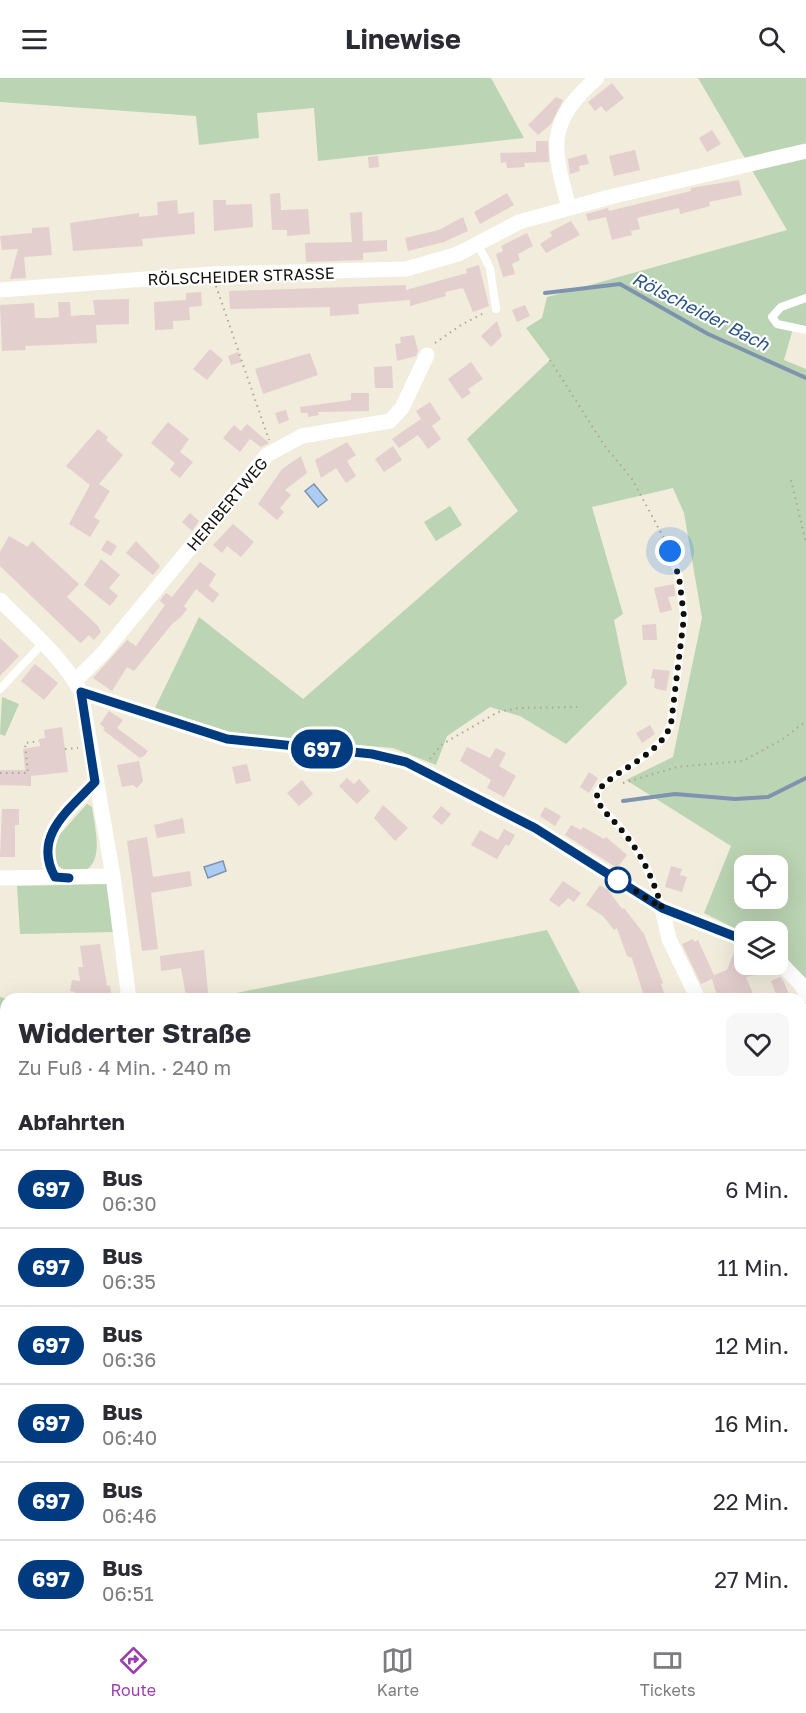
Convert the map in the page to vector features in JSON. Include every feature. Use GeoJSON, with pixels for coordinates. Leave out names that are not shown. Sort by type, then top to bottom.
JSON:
{"type":"FeatureCollection","features":[{"type":"Feature","properties":{"kind":"street"},"geometry":{"type":"LineString","coordinates":[[569,207],[557,156],[556,134],[561,121],[597,78]]}},
{"type":"Feature","properties":{"kind":"street","name":"RÖLSCHEIDER STRASSE"},"geometry":{"type":"LineString","coordinates":[[0,290],[212,274],[406,269],[442,261],[478,245],[519,222],[569,207],[806,151]]}},
{"type":"Feature","properties":{"kind":"street","name":"HERIBERTWEG"},"geometry":{"type":"LineString","coordinates":[[78,686],[272,451],[293,439],[312,434],[390,421],[402,408],[427,355]]}},
{"type":"Feature","properties":{"kind":"street"},"geometry":{"type":"LineString","coordinates":[[0,600],[43,643],[78,686],[113,876],[128,993]]}},
{"type":"Feature","properties":{"kind":"street"},"geometry":{"type":"LineString","coordinates":[[78,686],[227,739],[372,754],[398,759],[424,769],[571,849],[662,908],[734,936]]}},
{"type":"Feature","properties":{"kind":"street"},"geometry":{"type":"LineString","coordinates":[[55,877],[46,858],[50,837],[61,819],[95,782]]}},
{"type":"Feature","properties":{"kind":"street"},"geometry":{"type":"LineString","coordinates":[[0,878],[113,876]]}},
{"type":"Feature","properties":{"kind":"street"},"geometry":{"type":"LineString","coordinates":[[662,908],[669,939],[695,993]]}},
{"type":"Feature","properties":{"kind":"street"},"geometry":{"type":"LineString","coordinates":[[788,970],[805,993]]}},
{"type":"Feature","properties":{"kind":"lane"},"geometry":{"type":"LineString","coordinates":[[478,245],[490,268],[496,309]]}},
{"type":"Feature","properties":{"kind":"lane"},"geometry":{"type":"LineString","coordinates":[[806,298],[781,307],[772,316],[777,324],[806,330]]}},
{"type":"Feature","properties":{"kind":"lane"},"geometry":{"type":"LineString","coordinates":[[662,908],[653,879],[640,852],[600,806],[597,794],[600,787],[630,768],[665,739],[671,724],[684,617],[679,577],[670,551]]}},
{"type":"Feature","properties":{"kind":"lane"},"geometry":{"type":"LineString","coordinates":[[0,689],[43,643]]}},
{"type":"Feature","properties":{"kind":"path"},"geometry":{"type":"LineString","coordinates":[[212,274],[272,451]]}},
{"type":"Feature","properties":{"kind":"path"},"geometry":{"type":"LineString","coordinates":[[427,355],[442,336],[475,317],[496,309]]}},
{"type":"Feature","properties":{"kind":"path"},"geometry":{"type":"LineString","coordinates":[[550,360],[604,446],[632,479],[670,551]]}},
{"type":"Feature","properties":{"kind":"path"},"geometry":{"type":"LineString","coordinates":[[791,480],[806,543]]}},
{"type":"Feature","properties":{"kind":"path"},"geometry":{"type":"LineString","coordinates":[[424,769],[441,745],[493,714],[519,708],[576,707]]}},
{"type":"Feature","properties":{"kind":"path"},"geometry":{"type":"LineString","coordinates":[[600,787],[636,780],[677,767],[743,761],[783,739],[806,721]]}},
{"type":"Feature","properties":{"kind":"path"},"geometry":{"type":"LineString","coordinates":[[0,773],[28,773],[25,743],[39,741]]}},
{"type":"Feature","properties":{"kind":"green space"},"geometry":{"type":"Polygon","coordinates":[[[0,78],[491,78],[524,138],[318,161],[314,108],[257,113],[259,138],[199,145],[196,116],[0,102],[0,78]]]}},
{"type":"Feature","properties":{"kind":"green space"},"geometry":{"type":"Polygon","coordinates":[[[698,78],[806,78],[806,329],[794,325],[784,360],[806,369],[806,982],[788,959],[788,921],[734,921],[734,928],[704,913],[731,846],[626,780],[673,757],[702,618],[684,513],[673,488],[592,507],[623,614],[614,620],[627,684],[566,744],[520,716],[490,707],[447,736],[436,765],[393,748],[236,735],[154,710],[199,617],[303,699],[518,511],[467,439],[550,360],[526,328],[542,318],[547,297],[787,230],[698,78]]]}},
{"type":"Feature","properties":{"kind":"green space"},"geometry":{"type":"Polygon","coordinates":[[[450,506],[462,525],[436,541],[424,522],[450,506]]]}},
{"type":"Feature","properties":{"kind":"green space"},"geometry":{"type":"Polygon","coordinates":[[[2,697],[19,704],[5,736],[0,734],[2,697]]]}},
{"type":"Feature","properties":{"kind":"green space"},"geometry":{"type":"Polygon","coordinates":[[[87,804],[92,807],[97,844],[96,854],[88,869],[79,872],[70,871],[56,864],[54,841],[87,804]]]}},
{"type":"Feature","properties":{"kind":"green space"},"geometry":{"type":"Polygon","coordinates":[[[110,884],[115,932],[20,934],[17,886],[110,884]]]}},
{"type":"Feature","properties":{"kind":"green space"},"geometry":{"type":"Polygon","coordinates":[[[547,930],[580,993],[237,993],[547,930]]]}},
{"type":"Feature","properties":{"kind":"water"},"geometry":{"type":"Polygon","coordinates":[[[314,484],[327,500],[318,507],[305,491],[314,484]]]}},
{"type":"Feature","properties":{"kind":"water"},"geometry":{"type":"Polygon","coordinates":[[[223,861],[226,871],[208,878],[204,867],[223,861]]]}},
{"type":"Feature","properties":{"kind":"building"},"geometry":{"type":"Polygon","coordinates":[[[612,83],[624,98],[606,112],[601,106],[595,111],[588,102],[612,83]]]}},
{"type":"Feature","properties":{"kind":"building"},"geometry":{"type":"Polygon","coordinates":[[[556,97],[563,100],[551,124],[538,135],[528,125],[556,97]]]}},
{"type":"Feature","properties":{"kind":"building"},"geometry":{"type":"Polygon","coordinates":[[[712,130],[721,144],[707,152],[699,138],[712,130]]]}},
{"type":"Feature","properties":{"kind":"building"},"geometry":{"type":"Polygon","coordinates":[[[536,141],[548,141],[549,162],[524,163],[525,167],[507,168],[506,162],[501,163],[500,153],[536,152],[536,141]]]}},
{"type":"Feature","properties":{"kind":"building"},"geometry":{"type":"Polygon","coordinates":[[[635,150],[640,170],[614,176],[609,156],[635,150]]]}},
{"type":"Feature","properties":{"kind":"building"},"geometry":{"type":"Polygon","coordinates":[[[586,154],[589,164],[579,166],[580,171],[570,174],[568,159],[586,154]]]}},
{"type":"Feature","properties":{"kind":"building"},"geometry":{"type":"Polygon","coordinates":[[[378,156],[379,167],[369,168],[368,157],[378,156]]]}},
{"type":"Feature","properties":{"kind":"building"},"geometry":{"type":"Polygon","coordinates":[[[739,180],[742,195],[709,202],[710,206],[680,214],[679,208],[637,218],[640,229],[631,231],[632,235],[612,240],[606,217],[588,221],[586,214],[608,208],[609,211],[691,191],[691,188],[739,180]]]}},
{"type":"Feature","properties":{"kind":"building"},"geometry":{"type":"Polygon","coordinates":[[[280,193],[281,210],[308,209],[310,234],[287,236],[287,230],[272,230],[270,194],[280,193]]]}},
{"type":"Feature","properties":{"kind":"building"},"geometry":{"type":"Polygon","coordinates":[[[507,193],[514,205],[480,224],[474,212],[507,193]]]}},
{"type":"Feature","properties":{"kind":"building"},"geometry":{"type":"Polygon","coordinates":[[[177,200],[178,214],[194,212],[195,234],[142,239],[143,246],[73,251],[70,223],[139,213],[139,217],[158,215],[157,202],[177,200]]]}},
{"type":"Feature","properties":{"kind":"building"},"geometry":{"type":"Polygon","coordinates":[[[213,200],[226,200],[226,205],[252,204],[253,227],[214,231],[213,200]]]}},
{"type":"Feature","properties":{"kind":"building"},"geometry":{"type":"Polygon","coordinates":[[[362,212],[363,241],[387,240],[387,251],[363,253],[363,260],[306,262],[305,243],[352,242],[350,213],[362,212]]]}},
{"type":"Feature","properties":{"kind":"building"},"geometry":{"type":"Polygon","coordinates":[[[463,217],[468,231],[444,242],[408,251],[405,238],[439,230],[463,217]]]}},
{"type":"Feature","properties":{"kind":"building"},"geometry":{"type":"Polygon","coordinates":[[[571,221],[580,235],[546,253],[540,244],[552,236],[550,232],[571,221]]]}},
{"type":"Feature","properties":{"kind":"building"},"geometry":{"type":"Polygon","coordinates":[[[49,227],[52,255],[24,257],[26,278],[10,279],[18,249],[2,250],[0,236],[32,233],[32,228],[49,227]]]}},
{"type":"Feature","properties":{"kind":"building"},"geometry":{"type":"Polygon","coordinates":[[[527,233],[533,246],[518,254],[520,260],[512,264],[515,274],[503,277],[496,254],[503,251],[501,246],[527,233]]]}},
{"type":"Feature","properties":{"kind":"building"},"geometry":{"type":"Polygon","coordinates":[[[479,265],[489,306],[473,312],[463,288],[445,292],[446,296],[410,306],[410,300],[358,304],[359,314],[330,316],[330,307],[230,309],[229,291],[406,285],[406,290],[467,273],[466,269],[479,265]]]}},
{"type":"Feature","properties":{"kind":"building"},"geometry":{"type":"Polygon","coordinates":[[[201,292],[202,306],[189,307],[190,320],[173,321],[173,329],[155,330],[154,302],[186,300],[186,293],[201,292]]]}},
{"type":"Feature","properties":{"kind":"building"},"geometry":{"type":"Polygon","coordinates":[[[129,299],[129,324],[96,325],[97,343],[25,346],[26,350],[2,351],[0,305],[34,303],[35,318],[49,318],[59,317],[58,302],[70,302],[71,316],[95,315],[93,300],[129,299]]]}},
{"type":"Feature","properties":{"kind":"building"},"geometry":{"type":"Polygon","coordinates":[[[525,305],[530,316],[517,322],[512,310],[525,305]]]}},
{"type":"Feature","properties":{"kind":"building"},"geometry":{"type":"Polygon","coordinates":[[[497,321],[502,336],[491,347],[481,336],[497,321]]]}},
{"type":"Feature","properties":{"kind":"building"},"geometry":{"type":"Polygon","coordinates":[[[414,335],[418,351],[416,356],[397,361],[395,344],[401,343],[400,337],[414,335]]]}},
{"type":"Feature","properties":{"kind":"building"},"geometry":{"type":"Polygon","coordinates":[[[210,349],[223,360],[207,380],[193,369],[210,349]]]}},
{"type":"Feature","properties":{"kind":"building"},"geometry":{"type":"Polygon","coordinates":[[[238,352],[242,362],[231,365],[228,356],[238,352]]]}},
{"type":"Feature","properties":{"kind":"building"},"geometry":{"type":"Polygon","coordinates":[[[310,353],[318,375],[263,394],[255,369],[310,353]]]}},
{"type":"Feature","properties":{"kind":"building"},"geometry":{"type":"Polygon","coordinates":[[[471,362],[483,379],[468,389],[471,393],[462,399],[448,379],[471,362]]]}},
{"type":"Feature","properties":{"kind":"building"},"geometry":{"type":"Polygon","coordinates":[[[392,366],[393,388],[375,388],[374,367],[392,366]]]}},
{"type":"Feature","properties":{"kind":"building"},"geometry":{"type":"Polygon","coordinates":[[[351,393],[369,393],[369,411],[318,412],[319,415],[308,417],[308,413],[301,413],[300,407],[351,400],[351,393]]]}},
{"type":"Feature","properties":{"kind":"building"},"geometry":{"type":"Polygon","coordinates":[[[430,402],[441,419],[432,426],[441,439],[428,449],[418,435],[399,448],[392,439],[421,419],[416,411],[430,402]]]}},
{"type":"Feature","properties":{"kind":"building"},"geometry":{"type":"Polygon","coordinates":[[[286,410],[289,420],[279,424],[275,413],[286,410]]]}},
{"type":"Feature","properties":{"kind":"building"},"geometry":{"type":"Polygon","coordinates":[[[168,422],[189,439],[180,452],[193,462],[180,478],[170,470],[175,463],[151,443],[168,422]]]}},
{"type":"Feature","properties":{"kind":"building"},"geometry":{"type":"Polygon","coordinates":[[[247,424],[269,443],[261,447],[250,439],[240,452],[223,438],[234,425],[241,431],[247,424]]]}},
{"type":"Feature","properties":{"kind":"building"},"geometry":{"type":"Polygon","coordinates":[[[98,429],[108,437],[106,440],[123,455],[99,484],[110,491],[94,517],[100,521],[90,537],[69,524],[90,485],[66,466],[98,429]]]}},
{"type":"Feature","properties":{"kind":"building"},"geometry":{"type":"Polygon","coordinates":[[[347,442],[356,455],[347,461],[356,476],[346,483],[336,468],[321,478],[315,460],[347,442]]]}},
{"type":"Feature","properties":{"kind":"building"},"geometry":{"type":"Polygon","coordinates":[[[393,446],[402,460],[384,472],[375,459],[393,446]]]}},
{"type":"Feature","properties":{"kind":"building"},"geometry":{"type":"Polygon","coordinates":[[[301,456],[307,473],[285,490],[291,495],[280,508],[284,512],[277,520],[258,504],[282,469],[301,456]]]}},
{"type":"Feature","properties":{"kind":"building"},"geometry":{"type":"Polygon","coordinates":[[[190,513],[199,521],[192,531],[182,522],[190,513]]]}},
{"type":"Feature","properties":{"kind":"building"},"geometry":{"type":"Polygon","coordinates":[[[233,524],[254,542],[241,557],[227,546],[222,553],[213,545],[233,524]]]}},
{"type":"Feature","properties":{"kind":"building"},"geometry":{"type":"Polygon","coordinates":[[[9,536],[28,547],[32,541],[79,584],[67,597],[98,626],[101,632],[94,640],[89,635],[81,643],[78,641],[0,566],[0,552],[9,536]]]}},
{"type":"Feature","properties":{"kind":"building"},"geometry":{"type":"Polygon","coordinates":[[[107,540],[117,546],[111,556],[101,550],[107,540]]]}},
{"type":"Feature","properties":{"kind":"building"},"geometry":{"type":"Polygon","coordinates":[[[136,541],[160,566],[153,575],[126,553],[136,541]]]}},
{"type":"Feature","properties":{"kind":"building"},"geometry":{"type":"Polygon","coordinates":[[[101,559],[120,575],[109,588],[118,596],[110,606],[84,585],[101,559]]]}},
{"type":"Feature","properties":{"kind":"building"},"geometry":{"type":"Polygon","coordinates":[[[200,562],[216,574],[209,586],[219,594],[213,603],[196,589],[184,606],[187,609],[181,617],[172,624],[134,671],[127,667],[112,691],[93,678],[127,640],[136,646],[165,605],[160,601],[163,596],[166,593],[172,597],[200,562]]]}},
{"type":"Feature","properties":{"kind":"building"},"geometry":{"type":"Polygon","coordinates":[[[674,584],[675,596],[668,597],[672,610],[660,613],[654,588],[674,584]]]}},
{"type":"Feature","properties":{"kind":"building"},"geometry":{"type":"Polygon","coordinates":[[[656,624],[657,640],[643,640],[642,625],[656,624]]]}},
{"type":"Feature","properties":{"kind":"building"},"geometry":{"type":"Polygon","coordinates":[[[0,638],[19,656],[0,676],[0,638]]]}},
{"type":"Feature","properties":{"kind":"building"},"geometry":{"type":"Polygon","coordinates":[[[35,664],[58,683],[44,700],[21,681],[35,664]]]}},
{"type":"Feature","properties":{"kind":"building"},"geometry":{"type":"Polygon","coordinates":[[[653,669],[670,671],[666,691],[654,688],[655,679],[651,678],[653,669]]]}},
{"type":"Feature","properties":{"kind":"building"},"geometry":{"type":"Polygon","coordinates":[[[109,711],[123,720],[117,728],[148,751],[144,756],[140,758],[103,730],[105,728],[100,724],[109,711]]]}},
{"type":"Feature","properties":{"kind":"building"},"geometry":{"type":"Polygon","coordinates":[[[650,725],[655,734],[642,743],[636,733],[650,725]]]}},
{"type":"Feature","properties":{"kind":"building"},"geometry":{"type":"Polygon","coordinates":[[[62,727],[68,772],[31,776],[31,786],[0,785],[0,770],[25,770],[23,749],[40,746],[39,739],[45,738],[44,730],[62,727]]]}},
{"type":"Feature","properties":{"kind":"building"},"geometry":{"type":"Polygon","coordinates":[[[467,747],[490,758],[496,748],[506,753],[499,766],[516,776],[504,797],[487,788],[491,780],[460,761],[467,747]]]}},
{"type":"Feature","properties":{"kind":"building"},"geometry":{"type":"Polygon","coordinates":[[[139,761],[143,781],[137,788],[133,785],[122,787],[117,765],[139,761]]]}},
{"type":"Feature","properties":{"kind":"building"},"geometry":{"type":"Polygon","coordinates":[[[247,764],[251,781],[236,784],[232,767],[247,764]]]}},
{"type":"Feature","properties":{"kind":"building"},"geometry":{"type":"Polygon","coordinates":[[[589,772],[598,778],[589,793],[580,787],[589,772]]]}},
{"type":"Feature","properties":{"kind":"building"},"geometry":{"type":"Polygon","coordinates":[[[347,778],[354,784],[359,779],[370,791],[357,804],[339,786],[347,778]]]}},
{"type":"Feature","properties":{"kind":"building"},"geometry":{"type":"Polygon","coordinates":[[[302,780],[313,794],[299,806],[287,793],[302,780]]]}},
{"type":"Feature","properties":{"kind":"building"},"geometry":{"type":"Polygon","coordinates":[[[383,805],[408,828],[395,841],[374,818],[383,805]]]}},
{"type":"Feature","properties":{"kind":"building"},"geometry":{"type":"Polygon","coordinates":[[[441,806],[451,814],[442,825],[432,817],[441,806]]]}},
{"type":"Feature","properties":{"kind":"building"},"geometry":{"type":"Polygon","coordinates":[[[545,807],[561,816],[555,826],[540,816],[545,807]]]}},
{"type":"Feature","properties":{"kind":"building"},"geometry":{"type":"Polygon","coordinates":[[[2,809],[19,809],[19,825],[15,825],[15,857],[0,857],[2,809]]]}},
{"type":"Feature","properties":{"kind":"building"},"geometry":{"type":"Polygon","coordinates":[[[183,818],[185,833],[157,838],[154,825],[183,818]]]}},
{"type":"Feature","properties":{"kind":"building"},"geometry":{"type":"Polygon","coordinates":[[[571,825],[581,830],[583,827],[604,839],[606,837],[627,855],[617,868],[565,835],[571,825]]]}},
{"type":"Feature","properties":{"kind":"building"},"geometry":{"type":"Polygon","coordinates":[[[504,829],[515,835],[497,859],[471,845],[480,830],[498,840],[504,829]]]}},
{"type":"Feature","properties":{"kind":"building"},"geometry":{"type":"Polygon","coordinates":[[[147,837],[153,877],[190,871],[192,886],[151,893],[158,949],[142,951],[127,841],[147,837]]]}},
{"type":"Feature","properties":{"kind":"building"},"geometry":{"type":"Polygon","coordinates":[[[671,866],[682,869],[680,875],[687,877],[682,892],[665,887],[671,866]]]}},
{"type":"Feature","properties":{"kind":"building"},"geometry":{"type":"Polygon","coordinates":[[[563,881],[581,893],[574,902],[568,898],[559,907],[549,900],[563,881]]]}},
{"type":"Feature","properties":{"kind":"building"},"geometry":{"type":"Polygon","coordinates":[[[600,885],[608,890],[622,909],[624,908],[644,934],[663,983],[661,984],[664,993],[643,993],[632,958],[627,956],[617,928],[614,930],[603,916],[586,905],[600,885]]]}},
{"type":"Feature","properties":{"kind":"building"},"geometry":{"type":"Polygon","coordinates":[[[693,939],[694,942],[698,940],[714,975],[727,970],[734,952],[734,975],[756,975],[746,977],[753,993],[716,993],[712,979],[701,984],[682,944],[693,939]]]}},
{"type":"Feature","properties":{"kind":"building"},"geometry":{"type":"Polygon","coordinates":[[[100,944],[107,986],[110,985],[111,993],[70,991],[72,980],[80,981],[78,967],[83,967],[80,946],[100,944]]]}},
{"type":"Feature","properties":{"kind":"building"},"geometry":{"type":"Polygon","coordinates":[[[204,950],[208,993],[185,993],[181,968],[161,971],[160,956],[204,950]]]}},
{"type":"Feature","properties":{"kind":"building"},"geometry":{"type":"Polygon","coordinates":[[[780,977],[788,993],[776,993],[771,981],[780,977]]]}},
{"type":"Feature","properties":{"kind":"waterway","name":"Rölscheider Bach"},"geometry":{"type":"LineString","coordinates":[[545,293],[620,284],[708,334],[806,378]]}},
{"type":"Feature","properties":{"kind":"waterway"},"geometry":{"type":"LineString","coordinates":[[623,801],[675,794],[735,799],[768,797],[806,778]]}},
{"type":"Feature","properties":{"kind":"bus line","name":"697"},"geometry":{"type":"LineString","coordinates":[[69,878],[55,877],[46,853],[54,829],[95,782],[81,692],[216,737],[263,744],[372,754],[406,762],[475,795],[535,828],[662,908],[734,935]]}},
{"type":"Feature","properties":{"kind":"route"},"geometry":{"type":"LineString","coordinates":[[618,880],[662,908],[653,879],[640,852],[600,806],[597,794],[600,787],[630,768],[665,739],[669,732],[684,617],[679,577],[670,551]]}}]}
